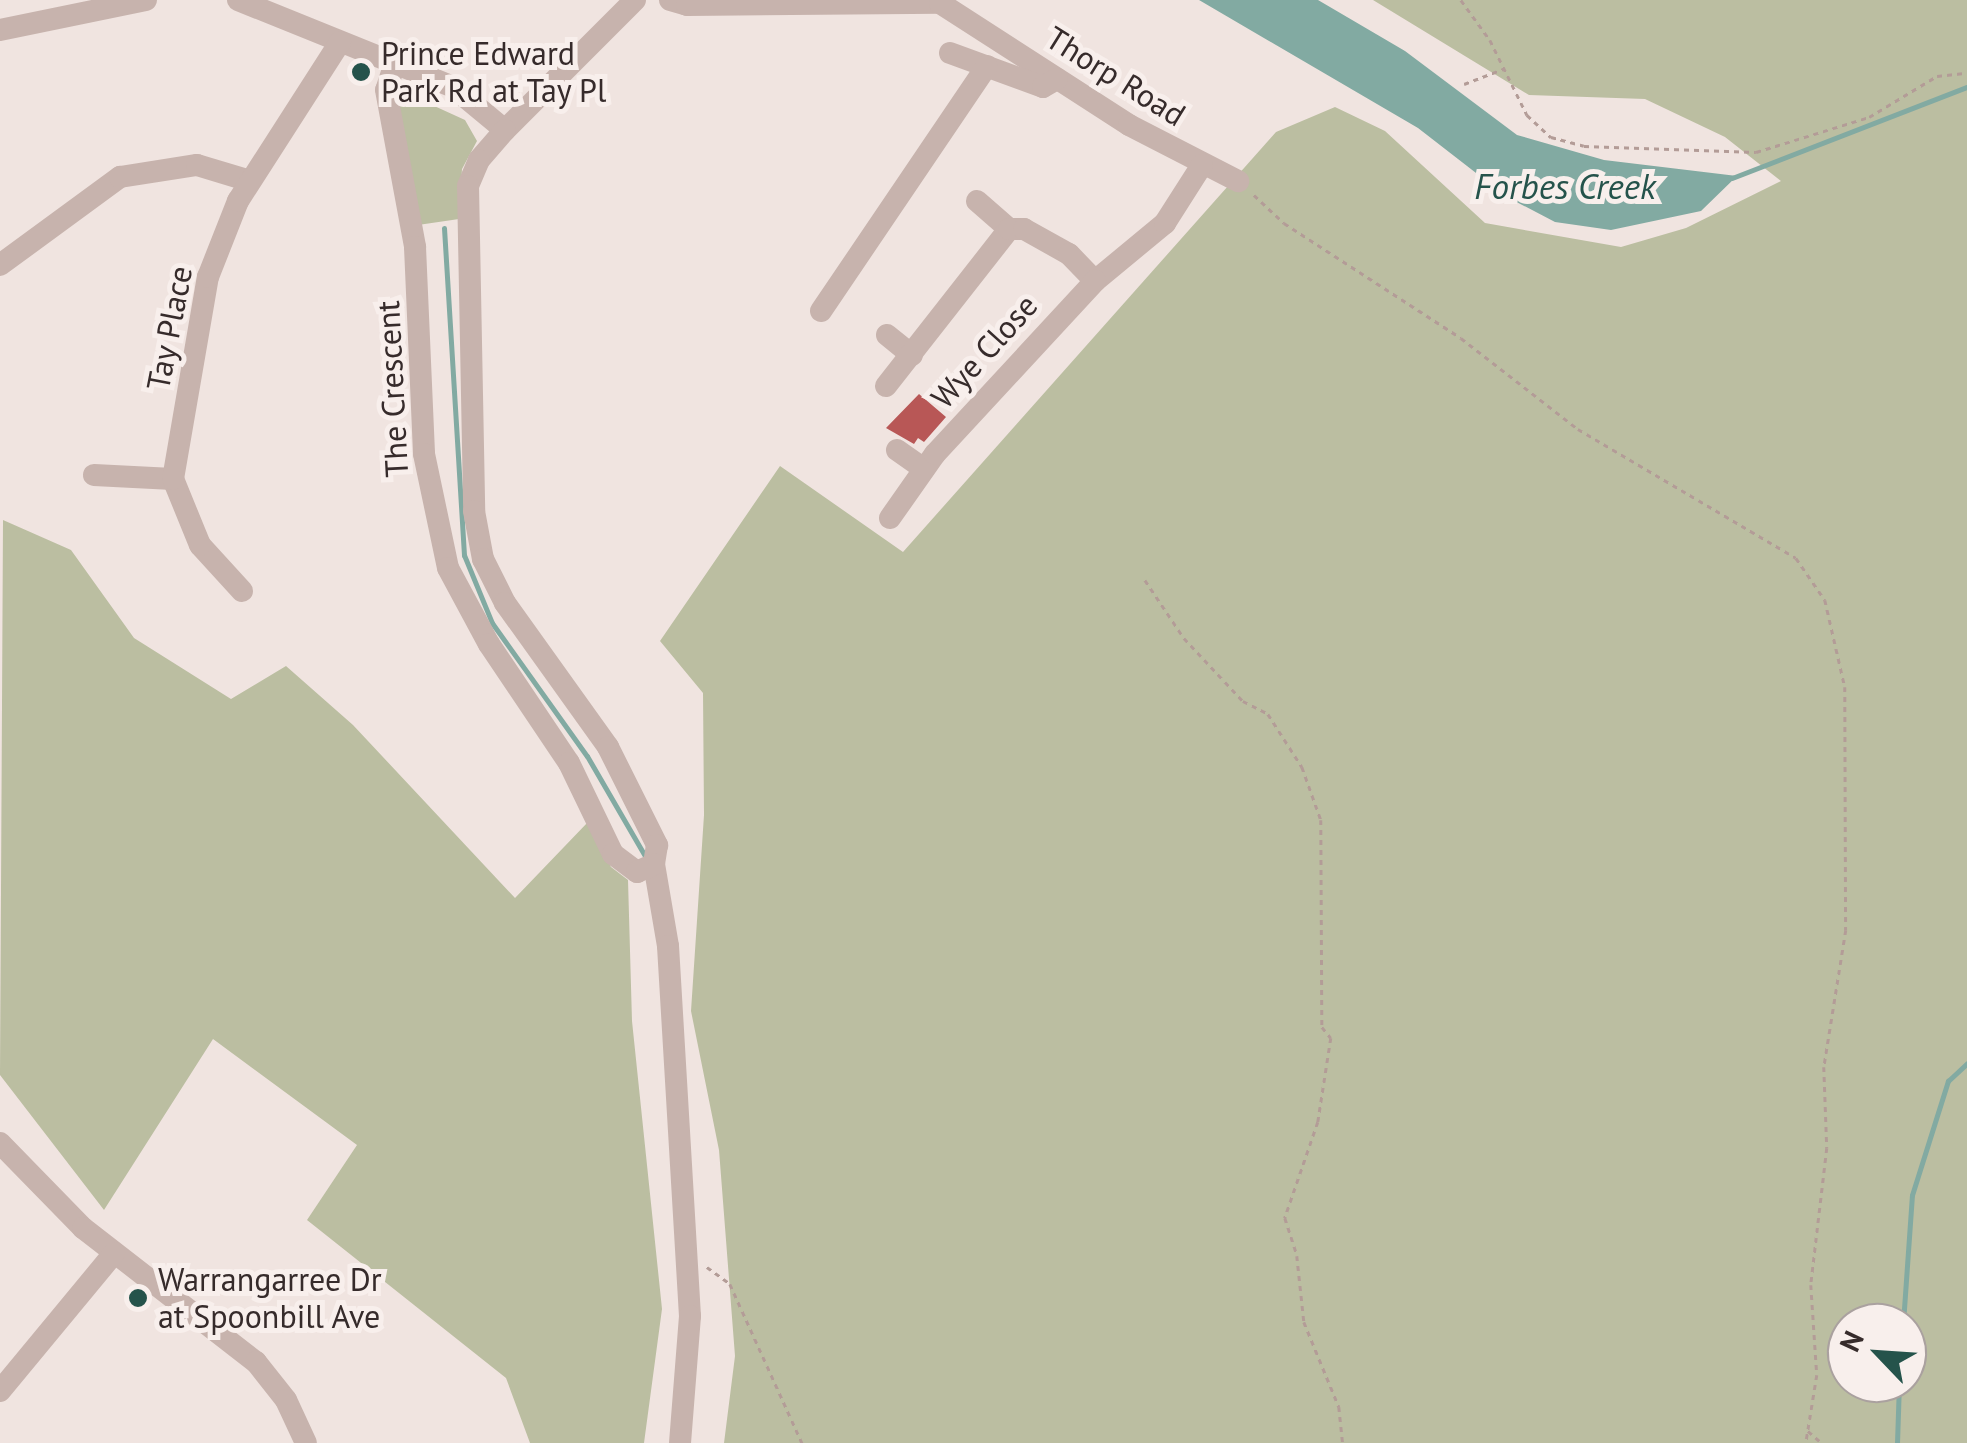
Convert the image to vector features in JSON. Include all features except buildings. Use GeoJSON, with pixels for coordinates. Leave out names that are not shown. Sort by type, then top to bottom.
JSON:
{"type":"FeatureCollection","features":[{"type":"Feature","properties":{"kind":"street"},"geometry":{"type":"LineString","coordinates":[[0,30],[146,0]]}},
{"type":"Feature","properties":{"kind":"street"},"geometry":{"type":"LineString","coordinates":[[238,0],[454,87],[505,130]]}},
{"type":"Feature","properties":{"kind":"street"},"geometry":{"type":"LineString","coordinates":[[635,0],[505,130],[479,160],[468,186],[478,545],[537,654],[608,747],[654,830],[654,864],[668,946],[688,1257],[690,1316],[680,1443]]}},
{"type":"Feature","properties":{"kind":"street","name":"Thorp Road"},"geometry":{"type":"LineString","coordinates":[[670,0],[687,5],[940,3],[1202,166],[1238,181]]}},
{"type":"Feature","properties":{"kind":"street","name":"Tay Place"},"geometry":{"type":"LineString","coordinates":[[173,479],[208,277],[250,180],[340,42]]}},
{"type":"Feature","properties":{"kind":"street"},"geometry":{"type":"LineString","coordinates":[[950,52],[1042,87],[1057,78]]}},
{"type":"Feature","properties":{"kind":"street","name":"The Crescent"},"geometry":{"type":"LineString","coordinates":[[394,66],[386,90],[416,247],[424,454],[448,568],[489,644],[569,763],[612,854],[637,872],[654,864]]}},
{"type":"Feature","properties":{"kind":"street"},"geometry":{"type":"LineString","coordinates":[[820,311],[987,66]]}},
{"type":"Feature","properties":{"kind":"street"},"geometry":{"type":"LineString","coordinates":[[0,264],[120,178],[197,166],[250,180]]}},
{"type":"Feature","properties":{"kind":"street","name":"Wye Close"},"geometry":{"type":"LineString","coordinates":[[890,518],[924,468],[1095,281],[1165,223],[1202,166]]}},
{"type":"Feature","properties":{"kind":"street"},"geometry":{"type":"LineString","coordinates":[[977,201],[1008,229],[1024,229],[1069,254],[1095,281]]}},
{"type":"Feature","properties":{"kind":"street","name":"Wye Close"},"geometry":{"type":"LineString","coordinates":[[886,386],[1008,229]]}},
{"type":"Feature","properties":{"kind":"street","name":"Wye Close"},"geometry":{"type":"LineString","coordinates":[[888,335],[912,355]]}},
{"type":"Feature","properties":{"kind":"street"},"geometry":{"type":"LineString","coordinates":[[897,450],[924,468]]}},
{"type":"Feature","properties":{"kind":"street"},"geometry":{"type":"LineString","coordinates":[[94,475],[173,479],[200,545],[242,591]]}},
{"type":"Feature","properties":{"kind":"street"},"geometry":{"type":"LineString","coordinates":[[0,1142],[114,1253],[256,1362],[286,1400],[306,1443]]}},
{"type":"Feature","properties":{"kind":"street"},"geometry":{"type":"LineString","coordinates":[[0,1391],[114,1253]]}},
{"type":"Feature","properties":{"kind":"path"},"geometry":{"type":"LineString","coordinates":[[1461,0],[1527,115],[1550,137],[1605,145],[1701,154],[1786,146],[1869,117],[1937,76],[1967,73]]}},
{"type":"Feature","properties":{"kind":"path"},"geometry":{"type":"LineString","coordinates":[[1464,84],[1503,69]]}},
{"type":"Feature","properties":{"kind":"path"},"geometry":{"type":"LineString","coordinates":[[1238,181],[1284,222],[1461,338],[1592,438],[1796,558],[1825,600],[1845,687],[1846,930],[1824,1067],[1828,1125],[1811,1285],[1817,1375],[1805,1430],[1806,1443]]}},
{"type":"Feature","properties":{"kind":"path"},"geometry":{"type":"LineString","coordinates":[[1146,580],[1184,638],[1243,701],[1268,714],[1302,767],[1321,820],[1322,1027],[1331,1038],[1318,1122],[1285,1218],[1298,1256],[1304,1322],[1339,1407],[1343,1443]]}},
{"type":"Feature","properties":{"kind":"path"},"geometry":{"type":"LineString","coordinates":[[688,1257],[730,1284],[802,1443]]}},
{"type":"Feature","properties":{"kind":"path"},"geometry":{"type":"LineString","coordinates":[[1805,1430],[1822,1443]]}},
{"type":"Feature","properties":{"kind":"green space"},"geometry":{"type":"Polygon","coordinates":[[[1373,0],[1967,0],[1967,1443],[724,1443],[735,1356],[719,1150],[691,1011],[704,815],[703,693],[660,641],[780,466],[903,552],[1276,132],[1335,107],[1385,131],[1485,223],[1621,247],[1686,228],[1781,181],[1725,137],[1645,99],[1529,95],[1373,0]]]}},
{"type":"Feature","properties":{"kind":"green space"},"geometry":{"type":"Polygon","coordinates":[[[397,89],[465,120],[477,141],[462,169],[459,219],[418,225],[399,142],[397,89]]]}},
{"type":"Feature","properties":{"kind":"green space"},"geometry":{"type":"Polygon","coordinates":[[[3,520],[71,550],[134,638],[231,699],[286,666],[353,725],[515,898],[588,822],[611,867],[628,880],[632,1021],[662,1309],[644,1443],[530,1443],[506,1378],[307,1220],[357,1145],[213,1039],[104,1210],[0,1075],[3,520]]]}},
{"type":"Feature","properties":{"kind":"water","name":"Forbes Creek"},"geometry":{"type":"Polygon","coordinates":[[[1199,0],[1318,0],[1405,51],[1517,135],[1604,160],[1737,176],[1701,211],[1611,230],[1555,222],[1507,197],[1418,128],[1199,0]]]}},
{"type":"Feature","properties":{"kind":"waterway","name":"Forbes Creek"},"geometry":{"type":"LineString","coordinates":[[1732,178],[1967,87]]}},
{"type":"Feature","properties":{"kind":"waterway"},"geometry":{"type":"LineString","coordinates":[[444,228],[464,555],[492,623],[587,756],[645,856]]}},
{"type":"Feature","properties":{"kind":"waterway","name":"Forbes Creek"},"geometry":{"type":"LineString","coordinates":[[1904,1303],[1912,1195],[1948,1081],[1967,1063]]}},
{"type":"Feature","properties":{"kind":"waterway","name":"Forbes Creek"},"geometry":{"type":"LineString","coordinates":[[1897,1443],[1898,1403]]}},
{"type":"Feature","properties":{"kind":"place","name":"Prince Edward Park Rd at Tay Pl"},"geometry":{"type":"Point","coordinates":[361,72]}},
{"type":"Feature","properties":{"kind":"place","name":"Warrangarree Dr at Spoonbill Ave"},"geometry":{"type":"Point","coordinates":[138,1298]}}]}
